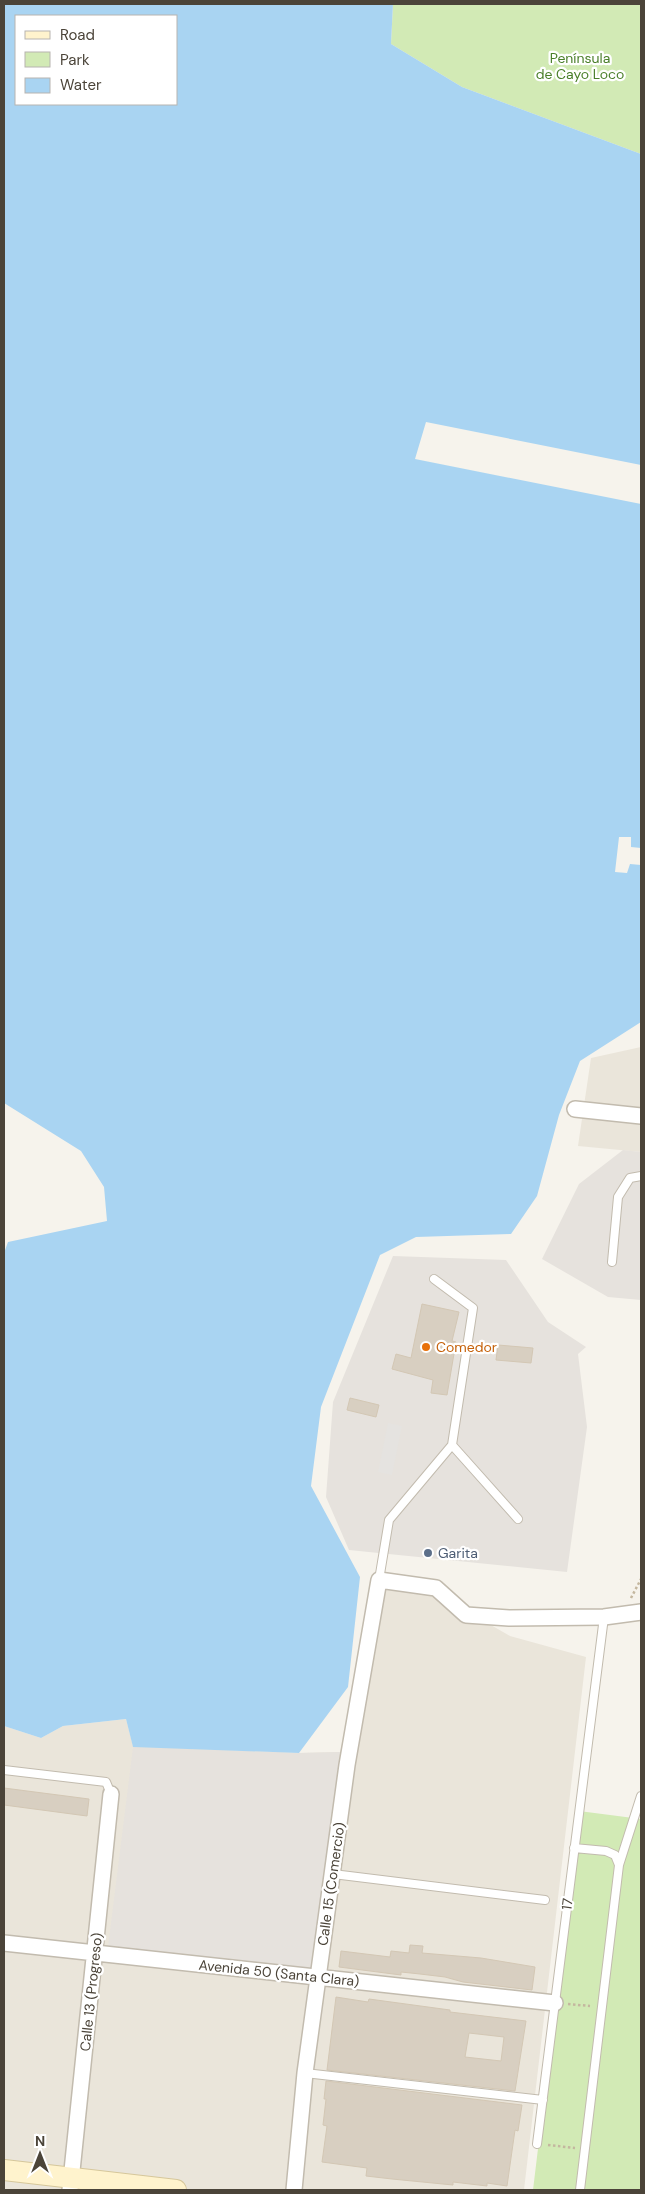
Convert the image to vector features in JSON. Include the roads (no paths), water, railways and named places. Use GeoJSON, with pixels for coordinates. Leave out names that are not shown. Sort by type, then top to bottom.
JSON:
{"type":"FeatureCollection","features":[{"type":"Feature","properties":{"kind":"street"},"geometry":{"type":"LineString","coordinates":[[575,1109],[641,1116]]}},
{"type":"Feature","properties":{"kind":"street"},"geometry":{"type":"LineString","coordinates":[[379,1580],[436,1588],[466,1615],[510,1618],[604,1617],[641,1612]]}},
{"type":"Feature","properties":{"kind":"street","name":"Calle 15 (Comercio)"},"geometry":{"type":"LineString","coordinates":[[294,2190],[305,2073],[347,1765],[379,1580]]}},
{"type":"Feature","properties":{"kind":"street","name":"Calle 13 (Progreso)"},"geometry":{"type":"LineString","coordinates":[[71,2184],[111,1794]]}},
{"type":"Feature","properties":{"kind":"street","name":"Avenida 50 (Santa Clara)"},"geometry":{"type":"LineString","coordinates":[[4,1943],[555,2003]]}},
{"type":"Feature","properties":{"kind":"street"},"geometry":{"type":"LineString","coordinates":[[4,2170],[71,2184],[176,2190]]}},
{"type":"Feature","properties":{"kind":"lane"},"geometry":{"type":"LineString","coordinates":[[612,1262],[618,1197],[630,1178],[641,1176]]}},
{"type":"Feature","properties":{"kind":"lane"},"geometry":{"type":"LineString","coordinates":[[379,1580],[389,1520],[452,1445],[473,1308],[434,1279]]}},
{"type":"Feature","properties":{"kind":"lane"},"geometry":{"type":"LineString","coordinates":[[452,1445],[518,1520]]}},
{"type":"Feature","properties":{"kind":"lane","name":"17"},"geometry":{"type":"LineString","coordinates":[[537,2144],[604,1617]]}},
{"type":"Feature","properties":{"kind":"lane"},"geometry":{"type":"LineString","coordinates":[[4,1770],[106,1782],[111,1794]]}},
{"type":"Feature","properties":{"kind":"lane"},"geometry":{"type":"LineString","coordinates":[[580,2190],[618,1865],[641,1796]]}},
{"type":"Feature","properties":{"kind":"lane"},"geometry":{"type":"LineString","coordinates":[[574,1848],[606,1851],[615,1855],[618,1865]]}},
{"type":"Feature","properties":{"kind":"lane"},"geometry":{"type":"LineString","coordinates":[[333,1874],[545,1900]]}},
{"type":"Feature","properties":{"kind":"lane"},"geometry":{"type":"LineString","coordinates":[[305,2073],[543,2100]]}},
{"type":"Feature","properties":{"kind":"water"},"geometry":{"type":"Polygon","coordinates":[[[4,4],[393,4],[391,44],[462,87],[641,154],[641,1022],[580,1061],[559,1115],[537,1196],[511,1234],[416,1237],[380,1255],[321,1407],[311,1486],[360,1577],[348,1687],[299,1753],[133,1747],[126,1719],[63,1726],[41,1738],[4,1726],[4,1253],[8,1242],[107,1221],[104,1187],[81,1151],[4,1103],[4,4]]]}},
{"type":"Feature","properties":{"kind":"place","name":"Comedor"},"geometry":{"type":"Point","coordinates":[426,1347]}},
{"type":"Feature","properties":{"kind":"place","name":"Garita"},"geometry":{"type":"Point","coordinates":[428,1553]}},
{"type":"Feature","properties":{"kind":"park label","name":"Península de Cayo Loco"},"geometry":{"type":"Point","coordinates":[580,66]}}]}
